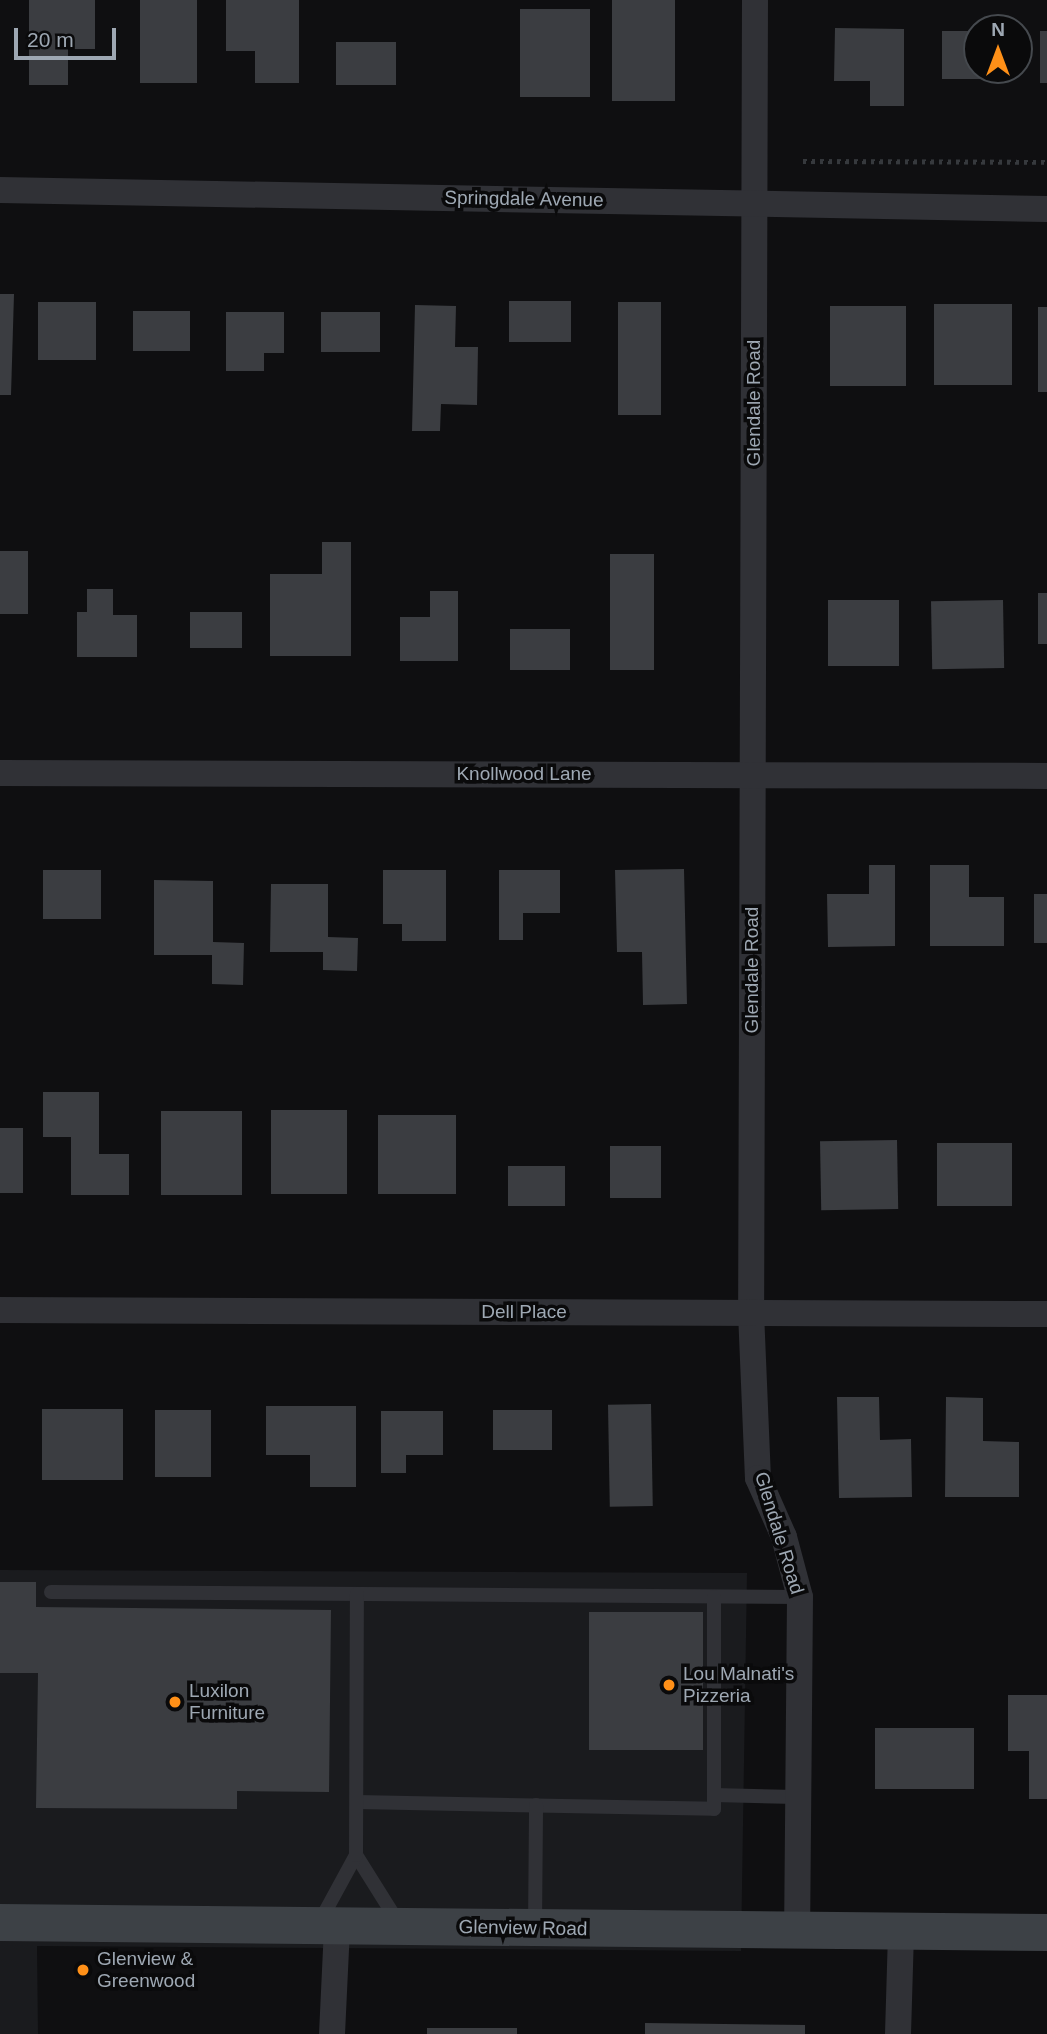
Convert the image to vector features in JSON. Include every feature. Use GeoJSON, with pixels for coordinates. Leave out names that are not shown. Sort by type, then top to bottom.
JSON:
{"type":"FeatureCollection","features":[{"type":"Feature","properties":{"kind":"main road","name":"Glenview Road"},"geometry":{"type":"LineString","coordinates":[[0,1922],[797,1932],[1047,1932]]}},
{"type":"Feature","properties":{"kind":"street","name":"Glendale Road"},"geometry":{"type":"LineString","coordinates":[[755,0],[751,1312],[758,1478],[783,1537],[800,1597],[796,1797],[797,1932]]}},
{"type":"Feature","properties":{"kind":"street","name":"Springdale Avenue"},"geometry":{"type":"LineString","coordinates":[[0,190],[1047,209]]}},
{"type":"Feature","properties":{"kind":"street","name":"Knollwood Lane"},"geometry":{"type":"LineString","coordinates":[[0,773],[1047,776]]}},
{"type":"Feature","properties":{"kind":"street","name":"Dell Place"},"geometry":{"type":"LineString","coordinates":[[0,1311],[1047,1314]]}},
{"type":"Feature","properties":{"kind":"street"},"geometry":{"type":"LineString","coordinates":[[327,1926],[332,2034]]}},
{"type":"Feature","properties":{"kind":"street"},"geometry":{"type":"LineString","coordinates":[[898,2034],[901,1932]]}},
{"type":"Feature","properties":{"kind":"lane"},"geometry":{"type":"LineString","coordinates":[[51,1592],[800,1597]]}},
{"type":"Feature","properties":{"kind":"lane"},"geometry":{"type":"LineString","coordinates":[[327,1926],[356,1855],[357,1594]]}},
{"type":"Feature","properties":{"kind":"lane"},"geometry":{"type":"LineString","coordinates":[[356,1801],[714,1809],[714,1597]]}},
{"type":"Feature","properties":{"kind":"lane"},"geometry":{"type":"LineString","coordinates":[[714,1795],[796,1797]]}},
{"type":"Feature","properties":{"kind":"lane"},"geometry":{"type":"LineString","coordinates":[[535,1928],[536,1805]]}},
{"type":"Feature","properties":{"kind":"lane"},"geometry":{"type":"LineString","coordinates":[[356,1855],[401,1927]]}},
{"type":"Feature","properties":{"kind":"path"},"geometry":{"type":"LineString","coordinates":[[803,161],[1047,162]]}},
{"type":"Feature","properties":{"kind":"shaded area"},"geometry":{"type":"Polygon","coordinates":[[[0,1570],[747,1573],[741,1951],[37,1946],[38,2034],[0,2034],[0,1570]]]}},
{"type":"Feature","properties":{"kind":"building"},"geometry":{"type":"Polygon","coordinates":[[[29,0],[95,0],[95,49],[68,49],[68,85],[29,85],[29,0]]]}},
{"type":"Feature","properties":{"kind":"building"},"geometry":{"type":"Polygon","coordinates":[[[140,0],[197,0],[197,83],[140,83],[140,0]]]}},
{"type":"Feature","properties":{"kind":"building"},"geometry":{"type":"Polygon","coordinates":[[[226,0],[299,0],[299,83],[255,83],[255,51],[226,51],[226,0]]]}},
{"type":"Feature","properties":{"kind":"building"},"geometry":{"type":"Polygon","coordinates":[[[612,0],[675,0],[675,101],[612,101],[612,0]]]}},
{"type":"Feature","properties":{"kind":"building"},"geometry":{"type":"Polygon","coordinates":[[[520,9],[590,9],[590,97],[520,97],[520,9]]]}},
{"type":"Feature","properties":{"kind":"building"},"geometry":{"type":"Polygon","coordinates":[[[835,28],[904,29],[904,106],[870,106],[870,81],[834,81],[835,28]]]}},
{"type":"Feature","properties":{"kind":"building"},"geometry":{"type":"Polygon","coordinates":[[[942,31],[963,31],[963,79],[942,79],[942,31]]]}},
{"type":"Feature","properties":{"kind":"building"},"geometry":{"type":"Polygon","coordinates":[[[1040,31],[1047,31],[1047,83],[1040,83],[1040,31]]]}},
{"type":"Feature","properties":{"kind":"building"},"geometry":{"type":"Polygon","coordinates":[[[336,42],[396,42],[396,85],[336,85],[336,42]]]}},
{"type":"Feature","properties":{"kind":"building"},"geometry":{"type":"Polygon","coordinates":[[[0,294],[14,294],[11,395],[0,395],[0,294]]]}},
{"type":"Feature","properties":{"kind":"building"},"geometry":{"type":"Polygon","coordinates":[[[509,301],[571,301],[571,342],[509,342],[509,301]]]}},
{"type":"Feature","properties":{"kind":"building"},"geometry":{"type":"Polygon","coordinates":[[[38,302],[96,302],[96,360],[38,360],[38,302]]]}},
{"type":"Feature","properties":{"kind":"building"},"geometry":{"type":"Polygon","coordinates":[[[618,302],[661,302],[661,415],[618,415],[618,302]]]}},
{"type":"Feature","properties":{"kind":"building"},"geometry":{"type":"Polygon","coordinates":[[[934,304],[1012,304],[1012,385],[934,385],[934,304]]]}},
{"type":"Feature","properties":{"kind":"building"},"geometry":{"type":"Polygon","coordinates":[[[415,305],[456,306],[455,347],[478,347],[477,405],[441,404],[440,431],[412,431],[415,305]]]}},
{"type":"Feature","properties":{"kind":"building"},"geometry":{"type":"Polygon","coordinates":[[[830,306],[906,306],[906,386],[830,386],[830,306]]]}},
{"type":"Feature","properties":{"kind":"building"},"geometry":{"type":"Polygon","coordinates":[[[1038,307],[1047,307],[1047,392],[1038,392],[1038,307]]]}},
{"type":"Feature","properties":{"kind":"building"},"geometry":{"type":"Polygon","coordinates":[[[133,311],[190,311],[190,351],[133,351],[133,311]]]}},
{"type":"Feature","properties":{"kind":"building"},"geometry":{"type":"Polygon","coordinates":[[[226,312],[284,312],[284,353],[264,353],[264,371],[226,371],[226,312]]]}},
{"type":"Feature","properties":{"kind":"building"},"geometry":{"type":"Polygon","coordinates":[[[321,312],[380,312],[380,352],[321,352],[321,312]]]}},
{"type":"Feature","properties":{"kind":"building"},"geometry":{"type":"Polygon","coordinates":[[[322,542],[351,542],[351,656],[270,656],[270,574],[322,574],[322,542]]]}},
{"type":"Feature","properties":{"kind":"building"},"geometry":{"type":"Polygon","coordinates":[[[0,551],[28,551],[28,614],[0,614],[0,551]]]}},
{"type":"Feature","properties":{"kind":"building"},"geometry":{"type":"Polygon","coordinates":[[[610,554],[654,554],[654,670],[610,670],[610,554]]]}},
{"type":"Feature","properties":{"kind":"building"},"geometry":{"type":"Polygon","coordinates":[[[87,589],[113,589],[113,615],[137,615],[137,657],[77,657],[77,612],[87,612],[87,589]]]}},
{"type":"Feature","properties":{"kind":"building"},"geometry":{"type":"Polygon","coordinates":[[[430,591],[458,591],[458,661],[400,661],[400,617],[430,617],[430,591]]]}},
{"type":"Feature","properties":{"kind":"building"},"geometry":{"type":"Polygon","coordinates":[[[1038,593],[1047,593],[1047,644],[1038,644],[1038,593]]]}},
{"type":"Feature","properties":{"kind":"building"},"geometry":{"type":"Polygon","coordinates":[[[828,600],[899,600],[899,666],[828,666],[828,600]]]}},
{"type":"Feature","properties":{"kind":"building"},"geometry":{"type":"Polygon","coordinates":[[[1003,600],[1004,668],[932,669],[931,601],[1003,600]]]}},
{"type":"Feature","properties":{"kind":"building"},"geometry":{"type":"Polygon","coordinates":[[[190,612],[242,612],[242,648],[190,648],[190,612]]]}},
{"type":"Feature","properties":{"kind":"building"},"geometry":{"type":"Polygon","coordinates":[[[510,629],[570,629],[570,670],[510,670],[510,629]]]}},
{"type":"Feature","properties":{"kind":"building"},"geometry":{"type":"Polygon","coordinates":[[[869,865],[895,865],[895,946],[828,947],[827,894],[869,894],[869,865]]]}},
{"type":"Feature","properties":{"kind":"building"},"geometry":{"type":"Polygon","coordinates":[[[930,865],[969,865],[969,897],[1004,897],[1004,946],[930,946],[930,865]]]}},
{"type":"Feature","properties":{"kind":"building"},"geometry":{"type":"Polygon","coordinates":[[[684,869],[687,1004],[643,1005],[642,952],[617,952],[615,870],[684,869]]]}},
{"type":"Feature","properties":{"kind":"building"},"geometry":{"type":"Polygon","coordinates":[[[43,870],[101,870],[101,919],[43,919],[43,870]]]}},
{"type":"Feature","properties":{"kind":"building"},"geometry":{"type":"Polygon","coordinates":[[[383,870],[446,870],[446,941],[402,941],[402,924],[383,924],[383,870]]]}},
{"type":"Feature","properties":{"kind":"building"},"geometry":{"type":"Polygon","coordinates":[[[499,870],[560,870],[560,913],[523,913],[523,940],[499,940],[499,870]]]}},
{"type":"Feature","properties":{"kind":"building"},"geometry":{"type":"Polygon","coordinates":[[[154,880],[213,881],[213,942],[244,943],[243,985],[212,984],[212,955],[154,955],[154,880]]]}},
{"type":"Feature","properties":{"kind":"building"},"geometry":{"type":"Polygon","coordinates":[[[271,884],[328,884],[328,937],[358,938],[357,971],[323,970],[323,952],[270,952],[271,884]]]}},
{"type":"Feature","properties":{"kind":"building"},"geometry":{"type":"Polygon","coordinates":[[[1034,894],[1047,894],[1047,943],[1034,943],[1034,894]]]}},
{"type":"Feature","properties":{"kind":"building"},"geometry":{"type":"Polygon","coordinates":[[[43,1092],[99,1092],[99,1154],[129,1154],[129,1195],[71,1195],[71,1137],[43,1137],[43,1092]]]}},
{"type":"Feature","properties":{"kind":"building"},"geometry":{"type":"Polygon","coordinates":[[[271,1110],[347,1110],[347,1194],[271,1194],[271,1110]]]}},
{"type":"Feature","properties":{"kind":"building"},"geometry":{"type":"Polygon","coordinates":[[[161,1111],[242,1111],[242,1195],[161,1195],[161,1111]]]}},
{"type":"Feature","properties":{"kind":"building"},"geometry":{"type":"Polygon","coordinates":[[[378,1115],[456,1115],[456,1194],[378,1194],[378,1115]]]}},
{"type":"Feature","properties":{"kind":"building"},"geometry":{"type":"Polygon","coordinates":[[[0,1128],[23,1128],[23,1193],[0,1193],[0,1128]]]}},
{"type":"Feature","properties":{"kind":"building"},"geometry":{"type":"Polygon","coordinates":[[[897,1140],[898,1209],[821,1210],[820,1141],[897,1140]]]}},
{"type":"Feature","properties":{"kind":"building"},"geometry":{"type":"Polygon","coordinates":[[[937,1143],[1012,1143],[1012,1206],[937,1206],[937,1143]]]}},
{"type":"Feature","properties":{"kind":"building"},"geometry":{"type":"Polygon","coordinates":[[[610,1146],[661,1146],[661,1198],[610,1198],[610,1146]]]}},
{"type":"Feature","properties":{"kind":"building"},"geometry":{"type":"Polygon","coordinates":[[[508,1166],[565,1166],[565,1206],[508,1206],[508,1166]]]}},
{"type":"Feature","properties":{"kind":"building"},"geometry":{"type":"Polygon","coordinates":[[[837,1397],[879,1397],[880,1440],[911,1439],[912,1497],[839,1498],[837,1397]]]}},
{"type":"Feature","properties":{"kind":"building"},"geometry":{"type":"Polygon","coordinates":[[[946,1397],[983,1398],[983,1441],[1019,1442],[1019,1497],[945,1497],[946,1397]]]}},
{"type":"Feature","properties":{"kind":"building"},"geometry":{"type":"Polygon","coordinates":[[[651,1404],[653,1506],[610,1507],[608,1405],[651,1404]]]}},
{"type":"Feature","properties":{"kind":"building"},"geometry":{"type":"Polygon","coordinates":[[[266,1406],[356,1406],[356,1487],[310,1487],[310,1455],[266,1455],[266,1406]]]}},
{"type":"Feature","properties":{"kind":"building"},"geometry":{"type":"Polygon","coordinates":[[[42,1409],[123,1409],[123,1480],[42,1480],[42,1409]]]}},
{"type":"Feature","properties":{"kind":"building"},"geometry":{"type":"Polygon","coordinates":[[[155,1410],[211,1410],[211,1477],[155,1477],[155,1410]]]}},
{"type":"Feature","properties":{"kind":"building"},"geometry":{"type":"Polygon","coordinates":[[[493,1410],[552,1410],[552,1450],[493,1450],[493,1410]]]}},
{"type":"Feature","properties":{"kind":"building"},"geometry":{"type":"Polygon","coordinates":[[[381,1411],[443,1411],[443,1455],[406,1455],[406,1473],[381,1473],[381,1411]]]}},
{"type":"Feature","properties":{"kind":"building"},"geometry":{"type":"Polygon","coordinates":[[[0,1582],[36,1582],[36,1607],[331,1610],[329,1792],[237,1791],[237,1809],[36,1808],[38,1673],[0,1673],[0,1582]]]}},
{"type":"Feature","properties":{"kind":"building"},"geometry":{"type":"Polygon","coordinates":[[[589,1612],[703,1612],[703,1750],[589,1750],[589,1612]]]}},
{"type":"Feature","properties":{"kind":"building"},"geometry":{"type":"Polygon","coordinates":[[[1008,1695],[1047,1695],[1047,1799],[1029,1799],[1029,1751],[1008,1751],[1008,1695]]]}},
{"type":"Feature","properties":{"kind":"building"},"geometry":{"type":"Polygon","coordinates":[[[875,1728],[974,1728],[974,1789],[875,1789],[875,1728]]]}},
{"type":"Feature","properties":{"kind":"building"},"geometry":{"type":"Polygon","coordinates":[[[645,2023],[805,2025],[805,2034],[645,2034],[645,2023]]]}},
{"type":"Feature","properties":{"kind":"building"},"geometry":{"type":"Polygon","coordinates":[[[427,2028],[517,2028],[517,2034],[427,2034],[427,2028]]]}},
{"type":"Feature","properties":{"kind":"place","name":"Lou Malnati's Pizzeria"},"geometry":{"type":"Point","coordinates":[669,1685]}},
{"type":"Feature","properties":{"kind":"place","name":"Luxilon Furniture"},"geometry":{"type":"Point","coordinates":[175,1702]}},
{"type":"Feature","properties":{"kind":"place","name":"Glenview & Greenwood"},"geometry":{"type":"Point","coordinates":[83,1970]}}]}
